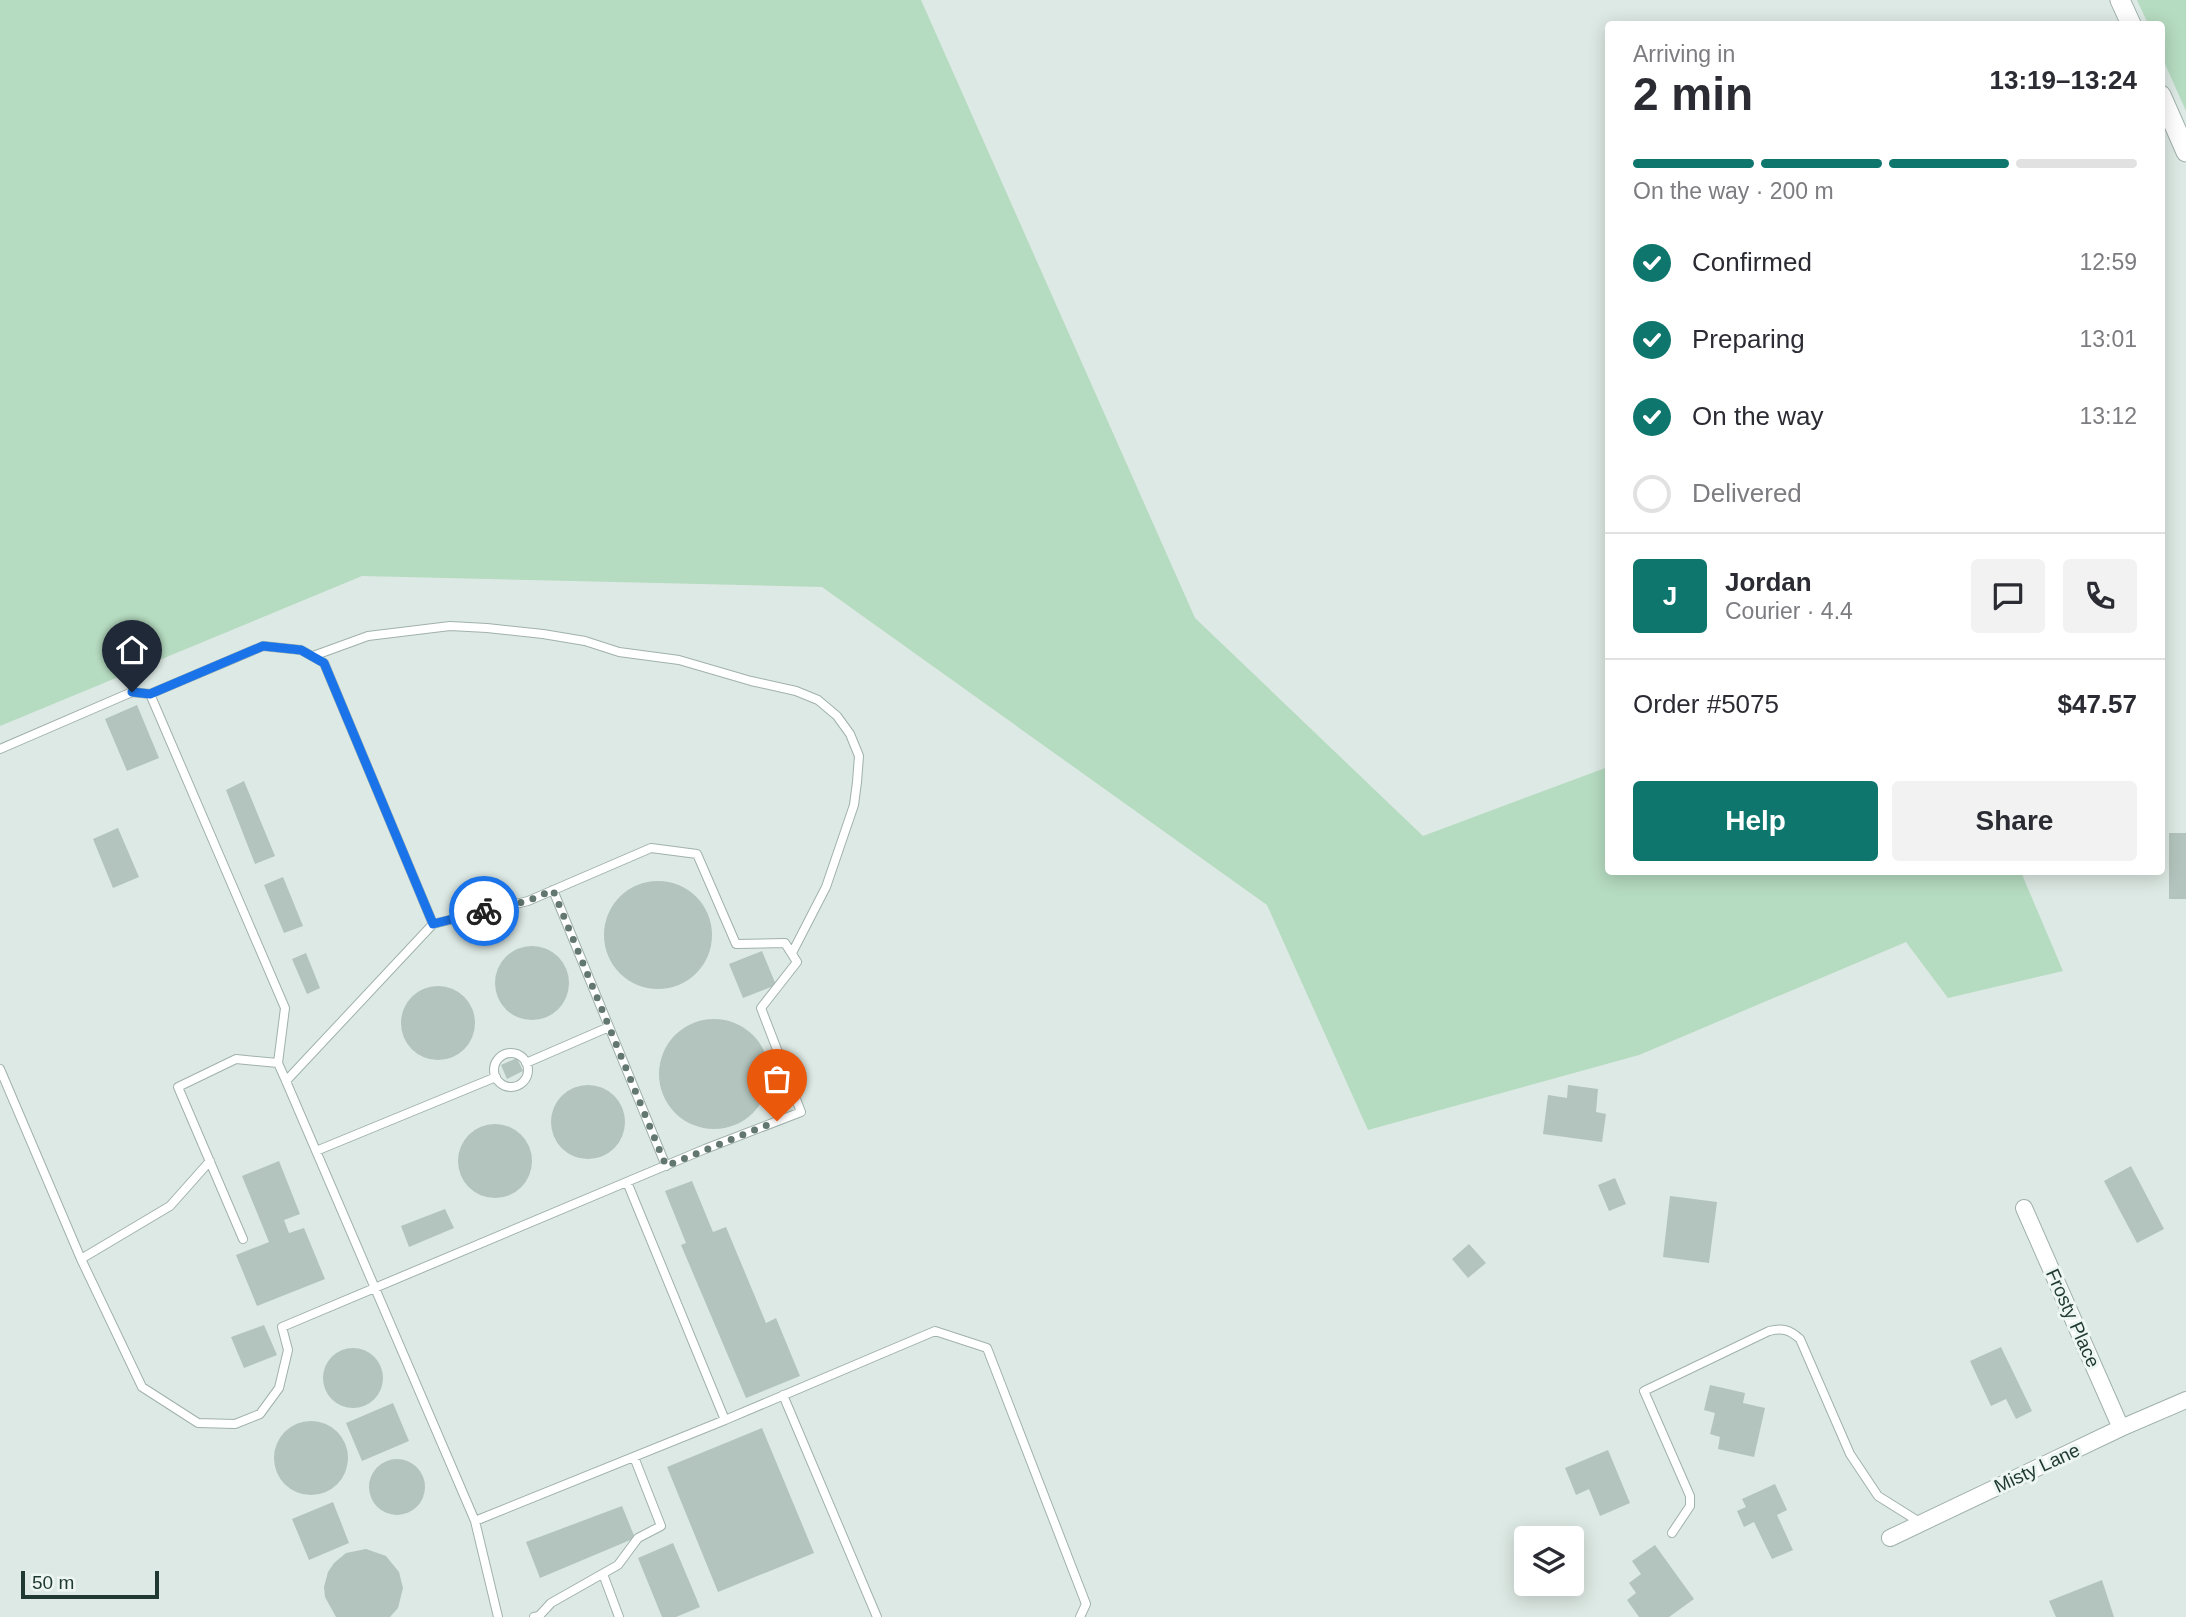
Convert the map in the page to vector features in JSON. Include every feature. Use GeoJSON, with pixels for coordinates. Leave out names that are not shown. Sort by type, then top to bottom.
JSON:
{"type":"FeatureCollection","features":[{"type":"Feature","properties":{"kind":"street"},"geometry":{"type":"LineString","coordinates":[[2120,0],[2130,21]]}},
{"type":"Feature","properties":{"kind":"street"},"geometry":{"type":"LineString","coordinates":[[2165,104],[2186,152]]}},
{"type":"Feature","properties":{"kind":"street","name":"Frosty Place"},"geometry":{"type":"LineString","coordinates":[[2024,1208],[2121,1428]]}},
{"type":"Feature","properties":{"kind":"street","name":"Misty Lane"},"geometry":{"type":"LineString","coordinates":[[1890,1538],[2186,1400]]}},
{"type":"Feature","properties":{"kind":"lane"},"geometry":{"type":"LineString","coordinates":[[313,656],[368,636],[450,626],[487,628],[543,634],[585,641],[619,652],[679,660],[796,691],[818,700],[837,716],[850,734],[859,756],[857,782],[854,805],[825,887],[792,953]]}},
{"type":"Feature","properties":{"kind":"lane"},"geometry":{"type":"LineString","coordinates":[[0,749],[132,692],[150,694],[263,646],[301,650],[324,663],[433,924]]}},
{"type":"Feature","properties":{"kind":"lane"},"geometry":{"type":"LineString","coordinates":[[150,694],[285,1008],[278,1063],[475,1521],[498,1617]]}},
{"type":"Feature","properties":{"kind":"lane"},"geometry":{"type":"LineString","coordinates":[[0,1069],[81,1259],[142,1387],[198,1423],[234,1424],[260,1414],[279,1388],[288,1350],[282,1327],[627,1182],[802,1112],[761,1008],[797,962],[785,943],[736,944],[698,854],[651,848],[528,901],[433,924],[286,1081]]}},
{"type":"Feature","properties":{"kind":"lane"},"geometry":{"type":"LineString","coordinates":[[553,890],[666,1166]]}},
{"type":"Feature","properties":{"kind":"lane"},"geometry":{"type":"LineString","coordinates":[[526,1063],[609,1027]]}},
{"type":"Feature","properties":{"kind":"lane"},"geometry":{"type":"LineString","coordinates":[[517,1054],[526,1063],[527,1076],[518,1085],[505,1086],[496,1077],[496,1064],[504,1055],[517,1054]]}},
{"type":"Feature","properties":{"kind":"lane"},"geometry":{"type":"LineString","coordinates":[[243,1239],[178,1087],[236,1059],[278,1063]]}},
{"type":"Feature","properties":{"kind":"lane"},"geometry":{"type":"LineString","coordinates":[[316,1151],[496,1077]]}},
{"type":"Feature","properties":{"kind":"lane"},"geometry":{"type":"LineString","coordinates":[[81,1259],[170,1206],[210,1161]]}},
{"type":"Feature","properties":{"kind":"lane"},"geometry":{"type":"LineString","coordinates":[[627,1182],[725,1420]]}},
{"type":"Feature","properties":{"kind":"lane"},"geometry":{"type":"LineString","coordinates":[[1672,1533],[1690,1506],[1690,1496],[1644,1391],[1769,1331],[1780,1329],[1787,1330],[1800,1339],[1850,1454],[1878,1496],[1921,1523]]}},
{"type":"Feature","properties":{"kind":"lane"},"geometry":{"type":"LineString","coordinates":[[475,1521],[935,1331],[987,1348],[1086,1604],[1080,1617]]}},
{"type":"Feature","properties":{"kind":"lane"},"geometry":{"type":"LineString","coordinates":[[783,1395],[877,1617]]}},
{"type":"Feature","properties":{"kind":"lane"},"geometry":{"type":"LineString","coordinates":[[537,1617],[551,1603],[618,1565],[638,1538],[661,1526],[634,1457]]}},
{"type":"Feature","properties":{"kind":"lane"},"geometry":{"type":"LineString","coordinates":[[603,1574],[618,1617]]}},
{"type":"Feature","properties":{"kind":"green space"},"geometry":{"type":"Polygon","coordinates":[[[0,0],[921,0],[1195,618],[1423,836],[1605,768],[1605,875],[2022,875],[2063,971],[1948,998],[1906,942],[1639,1055],[1368,1130],[1267,905],[822,587],[362,576],[0,726],[0,0]]]}},
{"type":"Feature","properties":{"kind":"green space"},"geometry":{"type":"Polygon","coordinates":[[[2137,0],[2186,0],[2186,111],[2165,64],[2165,21],[2147,21],[2137,0]]]}},
{"type":"Feature","properties":{"kind":"building"},"geometry":{"type":"Polygon","coordinates":[[[137,705],[159,758],[127,771],[105,719],[137,705]]]}},
{"type":"Feature","properties":{"kind":"building"},"geometry":{"type":"Polygon","coordinates":[[[244,781],[275,856],[255,864],[226,790],[244,781]]]}},
{"type":"Feature","properties":{"kind":"building"},"geometry":{"type":"Polygon","coordinates":[[[118,828],[139,877],[113,888],[93,839],[118,828]]]}},
{"type":"Feature","properties":{"kind":"building"},"geometry":{"type":"Polygon","coordinates":[[[2169,833],[2186,833],[2186,899],[2169,899],[2169,833]]]}},
{"type":"Feature","properties":{"kind":"building"},"geometry":{"type":"Polygon","coordinates":[[[283,877],[303,926],[284,933],[264,885],[283,877]]]}},
{"type":"Feature","properties":{"kind":"building"},"geometry":{"type":"Polygon","coordinates":[[[658,881],[679,885],[696,897],[708,914],[712,935],[708,956],[696,973],[679,985],[658,989],[637,985],[620,973],[608,956],[604,935],[608,914],[620,897],[637,885],[658,881]]]}},
{"type":"Feature","properties":{"kind":"building"},"geometry":{"type":"Polygon","coordinates":[[[532,946],[553,952],[563,962],[569,983],[563,1004],[553,1014],[532,1020],[511,1014],[501,1004],[495,983],[501,962],[511,952],[532,946]]]}},
{"type":"Feature","properties":{"kind":"building"},"geometry":{"type":"Polygon","coordinates":[[[762,951],[776,985],[743,998],[729,964],[762,951]]]}},
{"type":"Feature","properties":{"kind":"building"},"geometry":{"type":"Polygon","coordinates":[[[306,953],[320,988],[307,994],[292,959],[306,953]]]}},
{"type":"Feature","properties":{"kind":"building"},"geometry":{"type":"Polygon","coordinates":[[[431,986],[445,986],[459,992],[469,1002],[475,1023],[469,1044],[459,1054],[445,1060],[431,1060],[417,1054],[407,1044],[401,1030],[401,1016],[407,1002],[417,992],[431,986]]]}},
{"type":"Feature","properties":{"kind":"building"},"geometry":{"type":"Polygon","coordinates":[[[714,1019],[735,1024],[753,1035],[764,1053],[769,1074],[764,1095],[753,1113],[735,1124],[714,1129],[693,1124],[675,1113],[664,1095],[659,1074],[664,1053],[675,1035],[693,1024],[714,1019]]]}},
{"type":"Feature","properties":{"kind":"building"},"geometry":{"type":"Polygon","coordinates":[[[517,1058],[523,1071],[507,1079],[501,1065],[517,1058]]]}},
{"type":"Feature","properties":{"kind":"building"},"geometry":{"type":"Polygon","coordinates":[[[581,1085],[595,1085],[609,1091],[619,1101],[625,1122],[619,1143],[609,1153],[595,1159],[581,1159],[567,1153],[557,1143],[551,1129],[551,1115],[557,1101],[567,1091],[581,1085]]]}},
{"type":"Feature","properties":{"kind":"building"},"geometry":{"type":"Polygon","coordinates":[[[1568,1085],[1598,1089],[1596,1112],[1606,1114],[1602,1142],[1543,1134],[1548,1095],[1567,1098],[1568,1085]]]}},
{"type":"Feature","properties":{"kind":"building"},"geometry":{"type":"Polygon","coordinates":[[[488,1124],[502,1124],[516,1130],[526,1140],[532,1161],[526,1182],[516,1192],[502,1198],[488,1198],[474,1192],[464,1182],[458,1168],[458,1154],[464,1140],[474,1130],[488,1124]]]}},
{"type":"Feature","properties":{"kind":"building"},"geometry":{"type":"Polygon","coordinates":[[[279,1161],[300,1214],[284,1220],[289,1233],[304,1228],[325,1279],[257,1306],[236,1255],[269,1242],[242,1176],[279,1161]]]}},
{"type":"Feature","properties":{"kind":"building"},"geometry":{"type":"Polygon","coordinates":[[[2131,1166],[2164,1229],[2137,1243],[2104,1181],[2131,1166]]]}},
{"type":"Feature","properties":{"kind":"building"},"geometry":{"type":"Polygon","coordinates":[[[1615,1178],[1626,1204],[1609,1211],[1598,1185],[1615,1178]]]}},
{"type":"Feature","properties":{"kind":"building"},"geometry":{"type":"Polygon","coordinates":[[[692,1181],[713,1232],[726,1227],[766,1323],[776,1318],[800,1376],[746,1398],[681,1245],[686,1243],[665,1191],[692,1181]]]}},
{"type":"Feature","properties":{"kind":"building"},"geometry":{"type":"Polygon","coordinates":[[[1670,1196],[1717,1202],[1709,1263],[1663,1257],[1670,1196]]]}},
{"type":"Feature","properties":{"kind":"building"},"geometry":{"type":"Polygon","coordinates":[[[445,1209],[454,1228],[409,1247],[401,1226],[445,1209]]]}},
{"type":"Feature","properties":{"kind":"building"},"geometry":{"type":"Polygon","coordinates":[[[1469,1244],[1486,1263],[1468,1278],[1452,1259],[1469,1244]]]}},
{"type":"Feature","properties":{"kind":"building"},"geometry":{"type":"Polygon","coordinates":[[[264,1325],[277,1355],[244,1368],[231,1337],[264,1325]]]}},
{"type":"Feature","properties":{"kind":"building"},"geometry":{"type":"Polygon","coordinates":[[[2001,1347],[2032,1411],[2016,1419],[2006,1399],[1991,1406],[1970,1361],[2001,1347]]]}},
{"type":"Feature","properties":{"kind":"building"},"geometry":{"type":"Polygon","coordinates":[[[353,1348],[370,1353],[378,1361],[383,1378],[378,1395],[370,1403],[353,1408],[336,1403],[328,1395],[323,1378],[328,1361],[336,1353],[353,1348]]]}},
{"type":"Feature","properties":{"kind":"building"},"geometry":{"type":"Polygon","coordinates":[[[1710,1385],[1745,1393],[1743,1403],[1765,1408],[1754,1457],[1718,1449],[1720,1437],[1710,1434],[1715,1413],[1704,1410],[1710,1385]]]}},
{"type":"Feature","properties":{"kind":"building"},"geometry":{"type":"Polygon","coordinates":[[[393,1403],[409,1441],[362,1461],[346,1423],[393,1403]]]}},
{"type":"Feature","properties":{"kind":"building"},"geometry":{"type":"Polygon","coordinates":[[[318,1421],[338,1431],[346,1444],[346,1472],[338,1485],[325,1493],[304,1495],[284,1485],[276,1472],[274,1451],[284,1431],[297,1423],[318,1421]]]}},
{"type":"Feature","properties":{"kind":"building"},"geometry":{"type":"Polygon","coordinates":[[[762,1428],[814,1553],[718,1592],[667,1467],[762,1428]]]}},
{"type":"Feature","properties":{"kind":"building"},"geometry":{"type":"Polygon","coordinates":[[[1608,1450],[1630,1503],[1600,1516],[1589,1489],[1576,1495],[1565,1468],[1608,1450]]]}},
{"type":"Feature","properties":{"kind":"building"},"geometry":{"type":"Polygon","coordinates":[[[397,1459],[408,1461],[417,1467],[423,1476],[423,1498],[417,1507],[408,1513],[397,1515],[386,1513],[377,1507],[371,1498],[369,1487],[371,1476],[377,1467],[386,1461],[397,1459]]]}},
{"type":"Feature","properties":{"kind":"building"},"geometry":{"type":"Polygon","coordinates":[[[1775,1484],[1787,1510],[1777,1515],[1793,1550],[1772,1559],[1754,1522],[1744,1527],[1737,1511],[1746,1507],[1742,1499],[1775,1484]]]}},
{"type":"Feature","properties":{"kind":"building"},"geometry":{"type":"Polygon","coordinates":[[[333,1502],[349,1543],[309,1560],[292,1519],[333,1502]]]}},
{"type":"Feature","properties":{"kind":"building"},"geometry":{"type":"Polygon","coordinates":[[[622,1506],[635,1538],[540,1578],[526,1542],[622,1506]]]}},
{"type":"Feature","properties":{"kind":"building"},"geometry":{"type":"Polygon","coordinates":[[[673,1543],[700,1607],[676,1617],[662,1617],[638,1558],[673,1543]]]}},
{"type":"Feature","properties":{"kind":"building"},"geometry":{"type":"Polygon","coordinates":[[[1655,1545],[1694,1599],[1669,1617],[1639,1617],[1627,1600],[1636,1593],[1629,1583],[1641,1574],[1632,1561],[1655,1545]]]}},
{"type":"Feature","properties":{"kind":"building"},"geometry":{"type":"Polygon","coordinates":[[[366,1549],[386,1556],[399,1572],[403,1588],[398,1608],[390,1617],[336,1617],[325,1597],[324,1587],[328,1572],[346,1553],[366,1549]]]}},
{"type":"Feature","properties":{"kind":"building"},"geometry":{"type":"Polygon","coordinates":[[[2102,1580],[2114,1617],[2056,1617],[2049,1601],[2102,1580]]]}},
{"type":"Feature","properties":{"kind":"way so far"},"geometry":{"type":"LineString","coordinates":[[484,911],[528,901],[553,890],[666,1166],[777,1121]]}},
{"type":"Feature","properties":{"kind":"route"},"geometry":{"type":"LineString","coordinates":[[132,692],[150,694],[263,646],[301,650],[324,663],[433,924],[484,911]]}}]}
